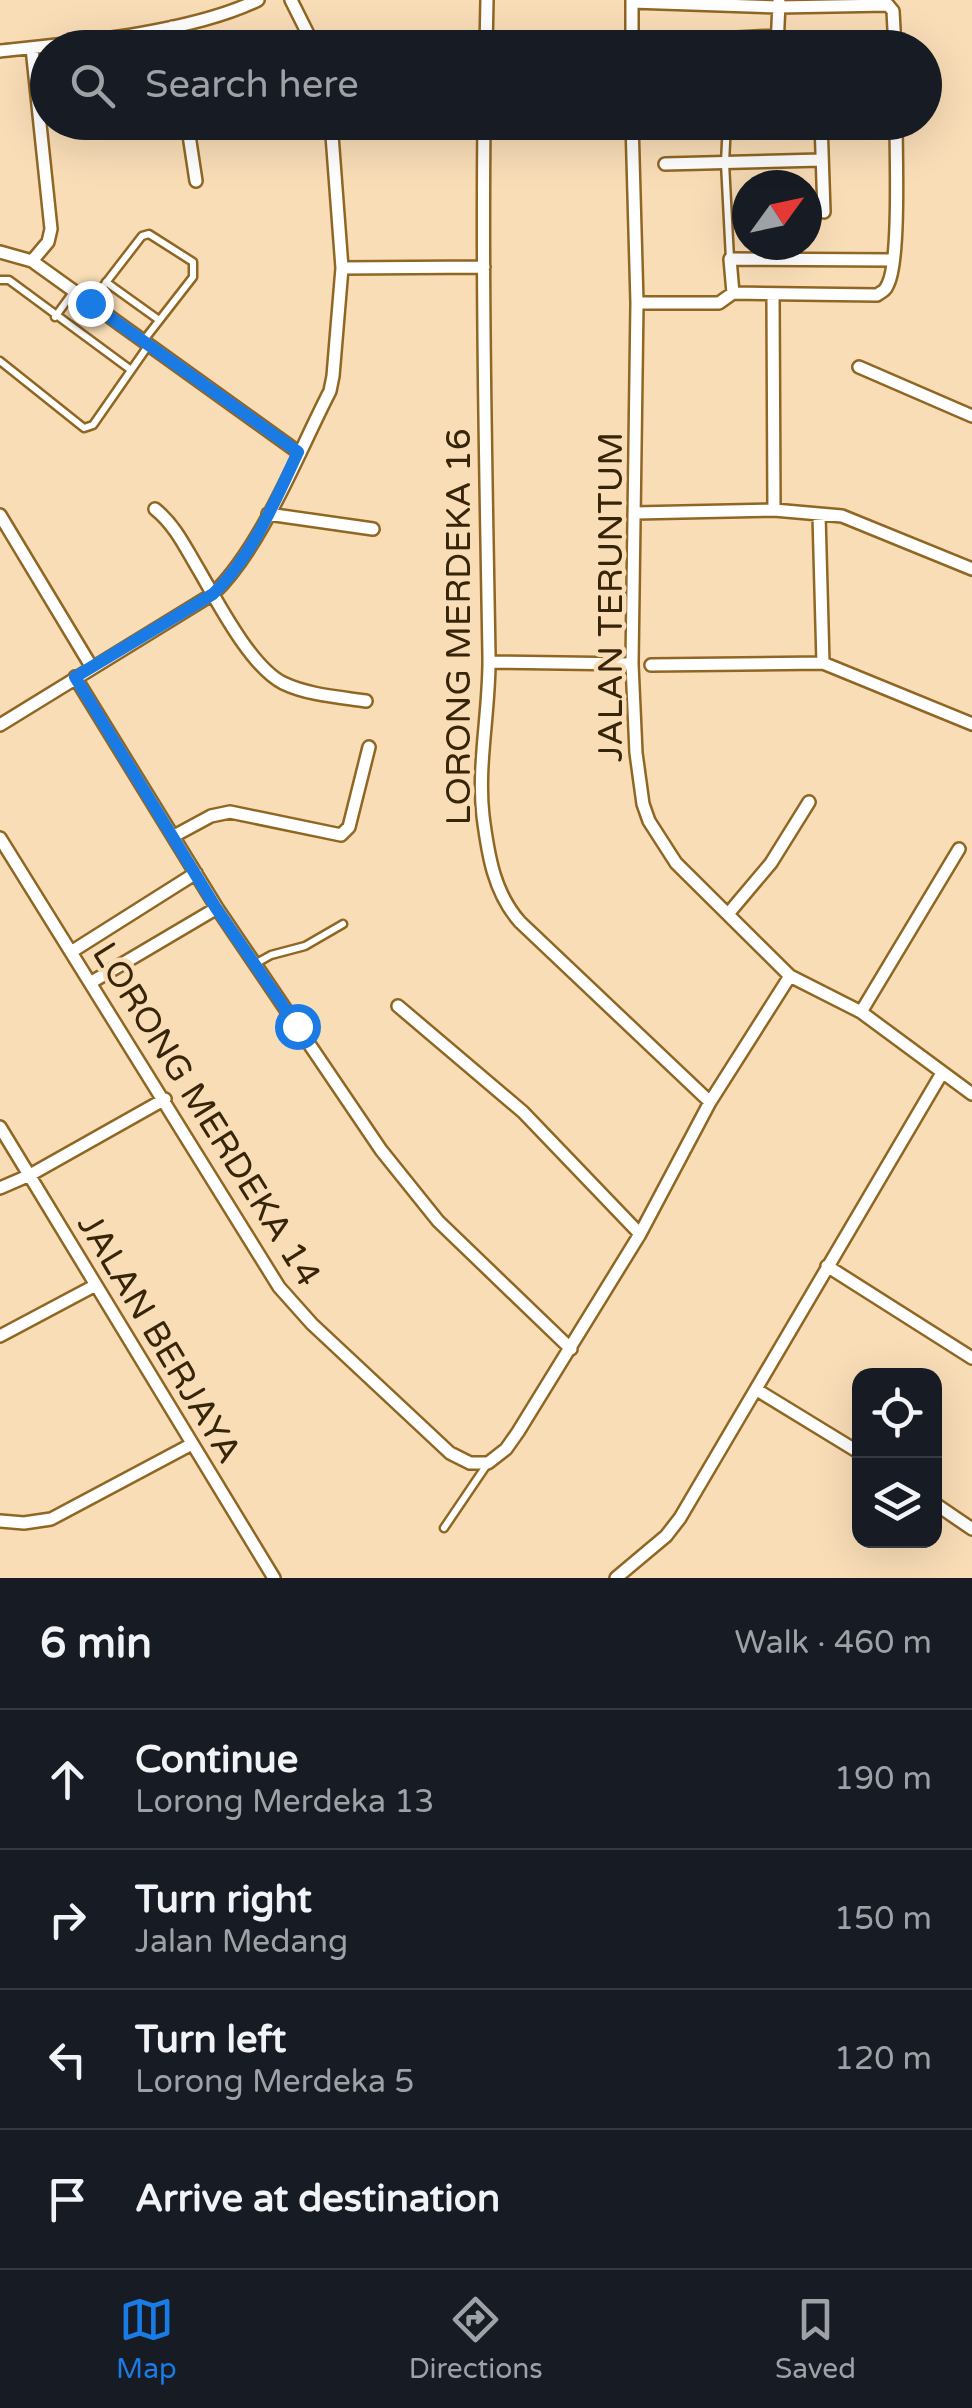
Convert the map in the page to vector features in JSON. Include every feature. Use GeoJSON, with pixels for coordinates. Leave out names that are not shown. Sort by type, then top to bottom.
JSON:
{"type":"FeatureCollection","features":[{"type":"Feature","properties":{"kind":"street"},"geometry":{"type":"LineString","coordinates":[[152,30],[210,18],[258,0]]}},
{"type":"Feature","properties":{"kind":"street"},"geometry":{"type":"LineString","coordinates":[[290,0],[306,30]]}},
{"type":"Feature","properties":{"kind":"street"},"geometry":{"type":"LineString","coordinates":[[486,30],[487,0]]}},
{"type":"Feature","properties":{"kind":"street"},"geometry":{"type":"LineString","coordinates":[[632,30],[632,1],[888,5],[893,30]]}},
{"type":"Feature","properties":{"kind":"street"},"geometry":{"type":"LineString","coordinates":[[777,30],[779,4]]}},
{"type":"Feature","properties":{"kind":"street"},"geometry":{"type":"LineString","coordinates":[[0,51],[30,48]]}},
{"type":"Feature","properties":{"kind":"street"},"geometry":{"type":"LineString","coordinates":[[32,261],[48,242],[51,229],[42,140]]}},
{"type":"Feature","properties":{"kind":"street"},"geometry":{"type":"LineString","coordinates":[[190,140],[196,181]]}},
{"type":"Feature","properties":{"kind":"street"},"geometry":{"type":"LineString","coordinates":[[0,725],[213,594],[236,568],[268,514],[330,391],[342,268],[332,140]]}},
{"type":"Feature","properties":{"kind":"street","name":"LORONG MERDEKA 16"},"geometry":{"type":"LineString","coordinates":[[484,140],[489,662],[482,810],[492,872],[509,910],[710,1102]]}},
{"type":"Feature","properties":{"kind":"street","name":"JALAN TERUNTUM"},"geometry":{"type":"LineString","coordinates":[[632,140],[636,303],[632,664],[643,804],[676,863],[790,976],[862,1012],[972,1094]]}},
{"type":"Feature","properties":{"kind":"street"},"geometry":{"type":"LineString","coordinates":[[822,140],[824,212]]}},
{"type":"Feature","properties":{"kind":"street"},"geometry":{"type":"LineString","coordinates":[[636,303],[719,304],[733,293],[877,295],[888,287],[892,260],[895,140]]}},
{"type":"Feature","properties":{"kind":"street"},"geometry":{"type":"LineString","coordinates":[[664,164],[822,160]]}},
{"type":"Feature","properties":{"kind":"street"},"geometry":{"type":"LineString","coordinates":[[0,252],[32,261],[298,452]]}},
{"type":"Feature","properties":{"kind":"street"},"geometry":{"type":"LineString","coordinates":[[733,293],[730,259],[892,260]]}},
{"type":"Feature","properties":{"kind":"street"},"geometry":{"type":"LineString","coordinates":[[342,268],[484,267]]}},
{"type":"Feature","properties":{"kind":"street"},"geometry":{"type":"LineString","coordinates":[[773,294],[774,510]]}},
{"type":"Feature","properties":{"kind":"street"},"geometry":{"type":"LineString","coordinates":[[859,368],[972,416]]}},
{"type":"Feature","properties":{"kind":"street"},"geometry":{"type":"LineString","coordinates":[[155,509],[169,520],[264,671],[304,691],[366,702]]}},
{"type":"Feature","properties":{"kind":"street"},"geometry":{"type":"LineString","coordinates":[[635,514],[774,510],[842,516],[972,570]]}},
{"type":"Feature","properties":{"kind":"street"},"geometry":{"type":"LineString","coordinates":[[268,514],[373,530]]}},
{"type":"Feature","properties":{"kind":"street"},"geometry":{"type":"LineString","coordinates":[[819,515],[823,663]]}},
{"type":"Feature","properties":{"kind":"street"},"geometry":{"type":"LineString","coordinates":[[0,516],[91,666]]}},
{"type":"Feature","properties":{"kind":"street"},"geometry":{"type":"LineString","coordinates":[[489,662],[632,664]]}},
{"type":"Feature","properties":{"kind":"street"},"geometry":{"type":"LineString","coordinates":[[651,665],[823,663],[972,724]]}},
{"type":"Feature","properties":{"kind":"street"},"geometry":{"type":"LineString","coordinates":[[75,677],[216,908],[381,1150],[438,1222],[571,1349]]}},
{"type":"Feature","properties":{"kind":"street"},"geometry":{"type":"LineString","coordinates":[[174,836],[210,816],[230,812],[341,834],[349,827],[369,747]]}},
{"type":"Feature","properties":{"kind":"street"},"geometry":{"type":"LineString","coordinates":[[728,914],[771,863],[810,802]]}},
{"type":"Feature","properties":{"kind":"street","name":"LORONG MERDEKA 14"},"geometry":{"type":"LineString","coordinates":[[0,838],[279,1287],[294,1306],[450,1453],[470,1463],[488,1464]]}},
{"type":"Feature","properties":{"kind":"street"},"geometry":{"type":"LineString","coordinates":[[862,1012],[958,850]]}},
{"type":"Feature","properties":{"kind":"street"},"geometry":{"type":"LineString","coordinates":[[71,952],[196,873]]}},
{"type":"Feature","properties":{"kind":"street"},"geometry":{"type":"LineString","coordinates":[[90,983],[216,908]]}},
{"type":"Feature","properties":{"kind":"street"},"geometry":{"type":"LineString","coordinates":[[488,1464],[506,1449],[571,1349],[640,1234],[710,1102],[790,976]]}},
{"type":"Feature","properties":{"kind":"street"},"geometry":{"type":"LineString","coordinates":[[398,1006],[523,1112],[640,1234]]}},
{"type":"Feature","properties":{"kind":"street"},"geometry":{"type":"LineString","coordinates":[[616,1578],[666,1536],[680,1518],[942,1073]]}},
{"type":"Feature","properties":{"kind":"street"},"geometry":{"type":"LineString","coordinates":[[0,1188],[165,1099]]}},
{"type":"Feature","properties":{"kind":"street","name":"JALAN BERJAYA"},"geometry":{"type":"LineString","coordinates":[[0,1126],[274,1578]]}},
{"type":"Feature","properties":{"kind":"street"},"geometry":{"type":"LineString","coordinates":[[826,1266],[972,1358]]}},
{"type":"Feature","properties":{"kind":"street"},"geometry":{"type":"LineString","coordinates":[[0,1336],[94,1286]]}},
{"type":"Feature","properties":{"kind":"street"},"geometry":{"type":"LineString","coordinates":[[757,1390],[852,1448]]}},
{"type":"Feature","properties":{"kind":"street"},"geometry":{"type":"LineString","coordinates":[[0,1521],[24,1524],[50,1519],[192,1444]]}},
{"type":"Feature","properties":{"kind":"street"},"geometry":{"type":"LineString","coordinates":[[942,1508],[972,1529]]}},
{"type":"Feature","properties":{"kind":"lane"},"geometry":{"type":"LineString","coordinates":[[726,140],[730,259]]}},
{"type":"Feature","properties":{"kind":"lane"},"geometry":{"type":"LineString","coordinates":[[0,362],[84,428],[93,425],[159,320],[193,277],[192,262],[149,234],[142,236],[90,303]]}},
{"type":"Feature","properties":{"kind":"lane"},"geometry":{"type":"LineString","coordinates":[[0,280],[9,280],[131,370]]}},
{"type":"Feature","properties":{"kind":"lane"},"geometry":{"type":"LineString","coordinates":[[106,282],[159,320]]}},
{"type":"Feature","properties":{"kind":"lane"},"geometry":{"type":"LineString","coordinates":[[55,317],[74,292]]}},
{"type":"Feature","properties":{"kind":"lane"},"geometry":{"type":"LineString","coordinates":[[255,964],[305,946],[343,924]]}},
{"type":"Feature","properties":{"kind":"lane"},"geometry":{"type":"LineString","coordinates":[[444,1528],[488,1464]]}},
{"type":"Feature","properties":{"kind":"route"},"geometry":{"type":"LineString","coordinates":[[90,303],[298,452],[268,514],[225,583],[75,677],[216,908],[297,1026]]}}]}
